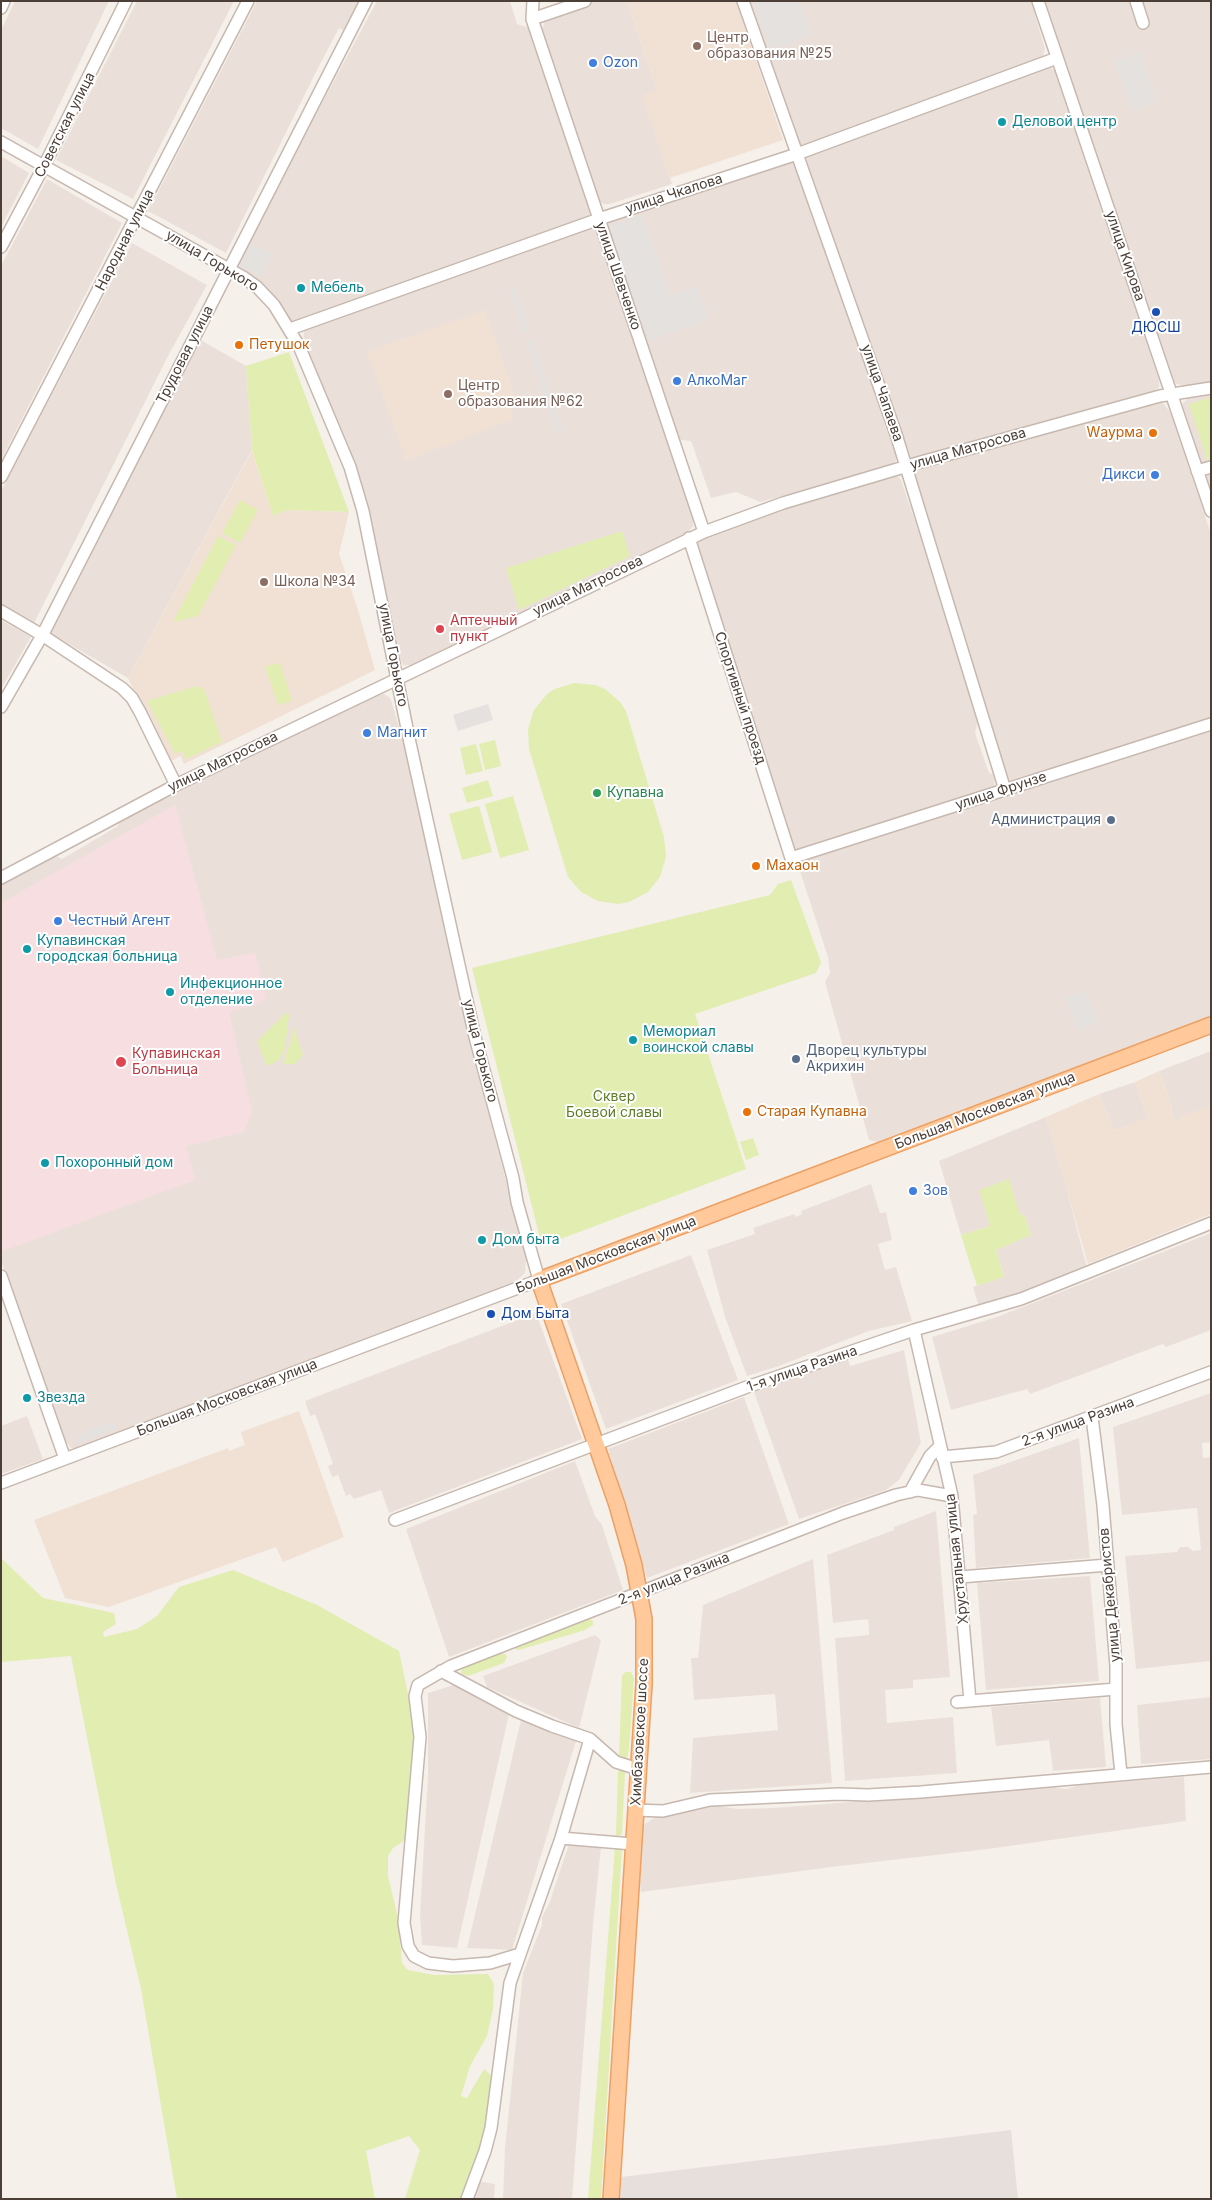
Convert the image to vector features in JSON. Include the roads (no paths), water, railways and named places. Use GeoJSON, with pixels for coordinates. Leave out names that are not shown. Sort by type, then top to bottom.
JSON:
{"type":"FeatureCollection","features":[{"type":"Feature","properties":{"kind":"main road","name":"Большая Московская улица"},"geometry":{"type":"LineString","coordinates":[[540,1280],[1211,1025]]}},
{"type":"Feature","properties":{"kind":"main road","name":"Химбазовское шоссе"},"geometry":{"type":"LineString","coordinates":[[540,1280],[628,1544],[640,1593],[644,1619],[645,1656],[611,2199]]}},
{"type":"Feature","properties":{"kind":"street"},"geometry":{"type":"LineString","coordinates":[[1,8],[4,1]]}},
{"type":"Feature","properties":{"kind":"street","name":"Советская улица"},"geometry":{"type":"LineString","coordinates":[[1,247],[44,166],[126,1]]}},
{"type":"Feature","properties":{"kind":"street","name":"Народная улица"},"geometry":{"type":"LineString","coordinates":[[1,477],[138,217],[248,1]]}},
{"type":"Feature","properties":{"kind":"street","name":"Трудовая улица"},"geometry":{"type":"LineString","coordinates":[[1,707],[42,635],[366,1]]}},
{"type":"Feature","properties":{"kind":"street"},"geometry":{"type":"LineString","coordinates":[[533,1],[532,19],[585,1]]}},
{"type":"Feature","properties":{"kind":"street","name":"улица Чапаева"},"geometry":{"type":"LineString","coordinates":[[743,1],[892,420],[1005,790]]}},
{"type":"Feature","properties":{"kind":"street","name":"улица Кирова"},"geometry":{"type":"LineString","coordinates":[[1038,1],[1211,511]]}},
{"type":"Feature","properties":{"kind":"street"},"geometry":{"type":"LineString","coordinates":[[1136,1],[1143,24]]}},
{"type":"Feature","properties":{"kind":"street","name":"улица Шевченко"},"geometry":{"type":"LineString","coordinates":[[532,19],[704,532]]}},
{"type":"Feature","properties":{"kind":"street","name":"улица Чкалова"},"geometry":{"type":"LineString","coordinates":[[290,329],[599,219],[796,154],[1057,58]]}},
{"type":"Feature","properties":{"kind":"street","name":"улица Горького"},"geometry":{"type":"LineString","coordinates":[[1,142],[229,268],[264,294],[290,329],[328,413],[358,491],[369,535],[410,743],[471,1019],[513,1178],[517,1202],[540,1280]]}},
{"type":"Feature","properties":{"kind":"street","name":"улица Матросова"},"geometry":{"type":"LineString","coordinates":[[1,878],[176,785],[689,538],[783,503],[906,467],[1171,394],[1211,388]]}},
{"type":"Feature","properties":{"kind":"street"},"geometry":{"type":"LineString","coordinates":[[1197,471],[1211,467]]}},
{"type":"Feature","properties":{"kind":"street","name":"Спортивный проезд"},"geometry":{"type":"LineString","coordinates":[[689,538],[791,858]]}},
{"type":"Feature","properties":{"kind":"street"},"geometry":{"type":"LineString","coordinates":[[1,612],[42,635],[122,688],[140,712],[176,785]]}},
{"type":"Feature","properties":{"kind":"street","name":"улица Фрунзе"},"geometry":{"type":"LineString","coordinates":[[791,858],[1211,724]]}},
{"type":"Feature","properties":{"kind":"street","name":"1-я улица Разина"},"geometry":{"type":"LineString","coordinates":[[395,1520],[747,1387],[914,1330],[1020,1299],[1211,1223]]}},
{"type":"Feature","properties":{"kind":"street"},"geometry":{"type":"LineString","coordinates":[[1,1276],[65,1459]]}},
{"type":"Feature","properties":{"kind":"street","name":"Большая Московская улица"},"geometry":{"type":"LineString","coordinates":[[1,1483],[540,1280]]}},
{"type":"Feature","properties":{"kind":"street","name":"Хрустальная улица"},"geometry":{"type":"LineString","coordinates":[[914,1330],[952,1496],[970,1700]]}},
{"type":"Feature","properties":{"kind":"street","name":"2-я улица Разина"},"geometry":{"type":"LineString","coordinates":[[941,1452],[996,1452],[1211,1372]]}},
{"type":"Feature","properties":{"kind":"street","name":"улица Декабристов"},"geometry":{"type":"LineString","coordinates":[[1092,1417],[1108,1565],[1116,1666],[1116,1724],[1121,1774]]}},
{"type":"Feature","properties":{"kind":"street"},"geometry":{"type":"LineString","coordinates":[[910,1492],[930,1456],[941,1452]]}},
{"type":"Feature","properties":{"kind":"street","name":"2-я улица Разина"},"geometry":{"type":"LineString","coordinates":[[520,1954],[490,1963],[453,1966],[428,1963],[414,1956],[408,1946],[404,1923],[420,1737],[415,1696],[418,1684],[441,1671],[843,1513],[896,1495],[918,1490],[952,1496]]}},
{"type":"Feature","properties":{"kind":"street"},"geometry":{"type":"LineString","coordinates":[[960,1577],[1108,1565]]}},
{"type":"Feature","properties":{"kind":"street"},"geometry":{"type":"LineString","coordinates":[[441,1671],[516,1710],[552,1726],[590,1739],[616,1762],[638,1769]]}},
{"type":"Feature","properties":{"kind":"street"},"geometry":{"type":"LineString","coordinates":[[957,1702],[1116,1689]]}},
{"type":"Feature","properties":{"kind":"street"},"geometry":{"type":"LineString","coordinates":[[467,2199],[488,2140],[498,2079],[508,1992],[561,1838],[590,1739]]}},
{"type":"Feature","properties":{"kind":"street"},"geometry":{"type":"LineString","coordinates":[[636,1810],[663,1811],[710,1800],[921,1792],[1211,1767]]}},
{"type":"Feature","properties":{"kind":"street"},"geometry":{"type":"LineString","coordinates":[[561,1838],[633,1844]]}},
{"type":"Feature","properties":{"kind":"place","name":"Центр образования №25"},"geometry":{"type":"Point","coordinates":[697,46]}},
{"type":"Feature","properties":{"kind":"place","name":"Ozon"},"geometry":{"type":"Point","coordinates":[593,63]}},
{"type":"Feature","properties":{"kind":"place","name":"Деловой центр"},"geometry":{"type":"Point","coordinates":[1002,122]}},
{"type":"Feature","properties":{"kind":"place","name":"Мебель"},"geometry":{"type":"Point","coordinates":[301,288]}},
{"type":"Feature","properties":{"kind":"place","name":"ДЮСШ"},"geometry":{"type":"Point","coordinates":[1156,312]}},
{"type":"Feature","properties":{"kind":"place","name":"Петушок"},"geometry":{"type":"Point","coordinates":[239,345]}},
{"type":"Feature","properties":{"kind":"place","name":"АлкоМаг"},"geometry":{"type":"Point","coordinates":[677,381]}},
{"type":"Feature","properties":{"kind":"place","name":"Центр образования №62"},"geometry":{"type":"Point","coordinates":[448,394]}},
{"type":"Feature","properties":{"kind":"place","name":"Wаурма"},"geometry":{"type":"Point","coordinates":[1153,433]}},
{"type":"Feature","properties":{"kind":"place","name":"Дикси"},"geometry":{"type":"Point","coordinates":[1155,475]}},
{"type":"Feature","properties":{"kind":"place","name":"Школа №34"},"geometry":{"type":"Point","coordinates":[264,582]}},
{"type":"Feature","properties":{"kind":"place","name":"Аптечный пункт"},"geometry":{"type":"Point","coordinates":[440,629]}},
{"type":"Feature","properties":{"kind":"place","name":"Магнит"},"geometry":{"type":"Point","coordinates":[367,733]}},
{"type":"Feature","properties":{"kind":"place","name":"Купавна"},"geometry":{"type":"Point","coordinates":[597,793]}},
{"type":"Feature","properties":{"kind":"place","name":"Администрация"},"geometry":{"type":"Point","coordinates":[1111,820]}},
{"type":"Feature","properties":{"kind":"place","name":"Махаон"},"geometry":{"type":"Point","coordinates":[756,866]}},
{"type":"Feature","properties":{"kind":"place","name":"Честный Агент"},"geometry":{"type":"Point","coordinates":[58,921]}},
{"type":"Feature","properties":{"kind":"place","name":"Купавинская городская больница"},"geometry":{"type":"Point","coordinates":[27,949]}},
{"type":"Feature","properties":{"kind":"place","name":"Инфекционное отделение"},"geometry":{"type":"Point","coordinates":[170,992]}},
{"type":"Feature","properties":{"kind":"place","name":"Мемориал воинской славы"},"geometry":{"type":"Point","coordinates":[633,1040]}},
{"type":"Feature","properties":{"kind":"place","name":"Дворец культуры Акрихин"},"geometry":{"type":"Point","coordinates":[796,1059]}},
{"type":"Feature","properties":{"kind":"place","name":"Купавинская Больница"},"geometry":{"type":"Point","coordinates":[121,1062]}},
{"type":"Feature","properties":{"kind":"place","name":"Старая Купавна"},"geometry":{"type":"Point","coordinates":[747,1112]}},
{"type":"Feature","properties":{"kind":"place","name":"Похоронный дом"},"geometry":{"type":"Point","coordinates":[45,1163]}},
{"type":"Feature","properties":{"kind":"place","name":"Зов"},"geometry":{"type":"Point","coordinates":[913,1191]}},
{"type":"Feature","properties":{"kind":"place","name":"Дом быта"},"geometry":{"type":"Point","coordinates":[482,1240]}},
{"type":"Feature","properties":{"kind":"place","name":"Дом Быта"},"geometry":{"type":"Point","coordinates":[491,1314]}},
{"type":"Feature","properties":{"kind":"place","name":"Звезда"},"geometry":{"type":"Point","coordinates":[27,1398]}},
{"type":"Feature","properties":{"kind":"park label","name":"Сквер Боевой славы"},"geometry":{"type":"Point","coordinates":[614,1106]}}]}
